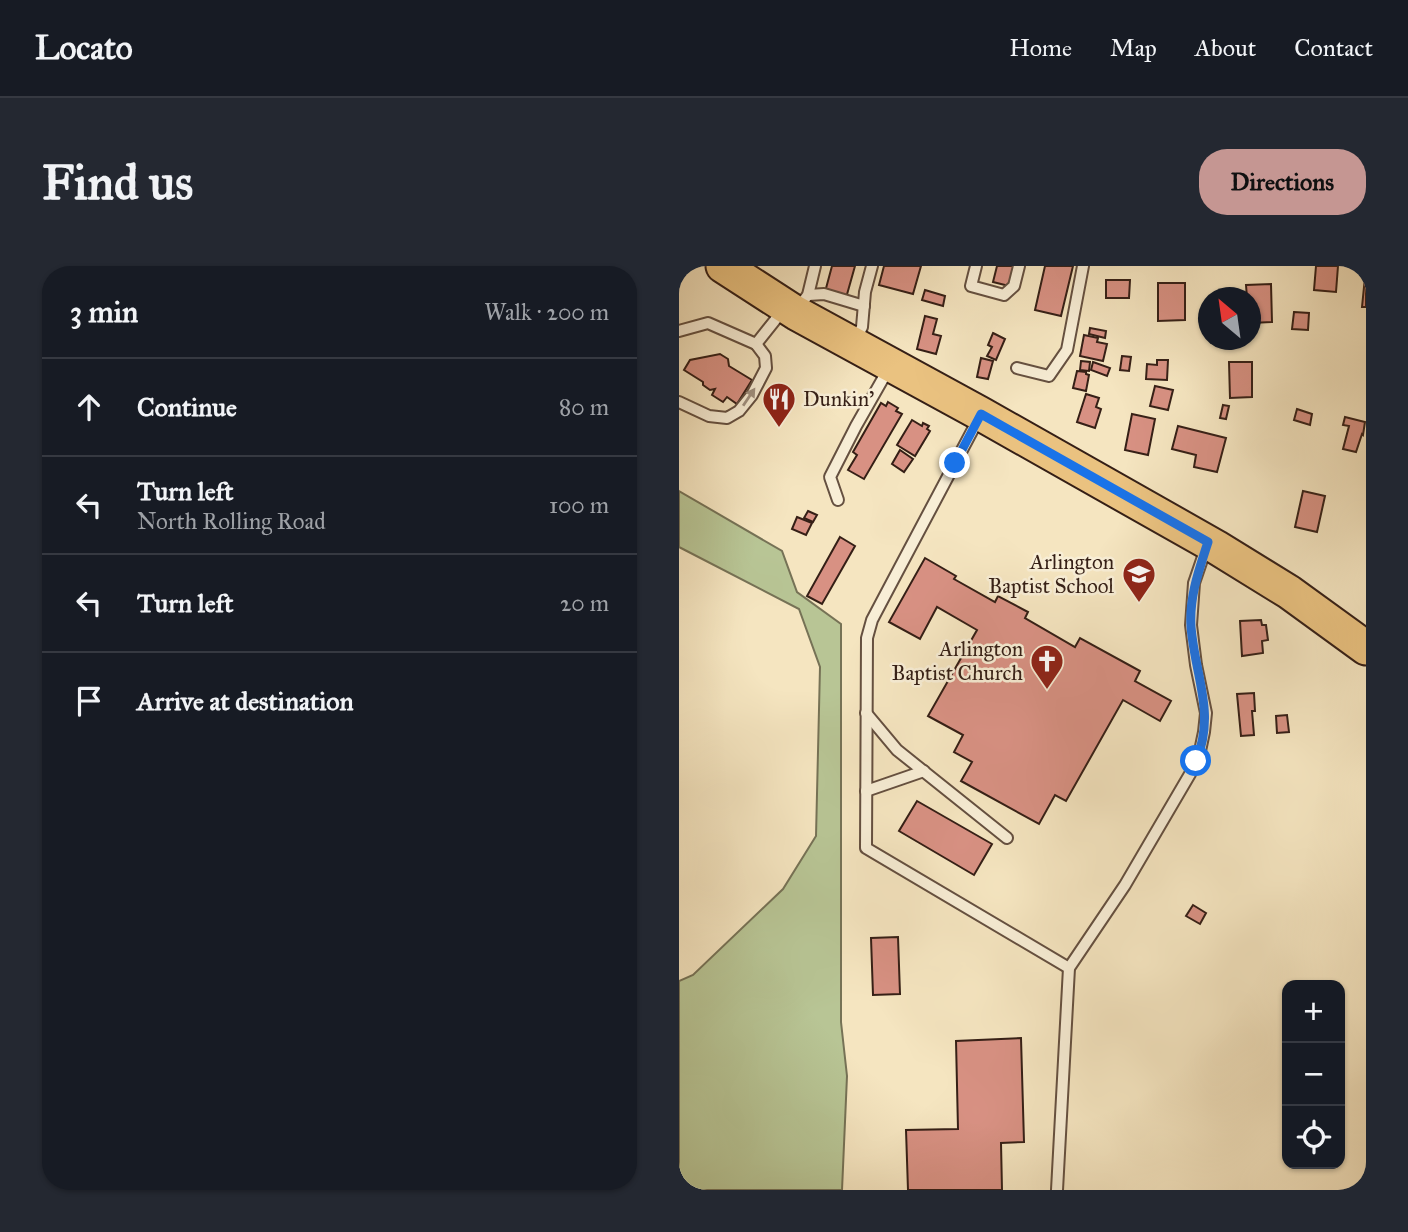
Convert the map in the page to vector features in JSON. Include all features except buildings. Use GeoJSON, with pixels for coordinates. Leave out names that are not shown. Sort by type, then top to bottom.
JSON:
{"type":"FeatureCollection","features":[{"type":"Feature","properties":{"kind":"main road"},"geometry":{"type":"LineString","coordinates":[[723,266],[796,305],[853,345],[1208,542],[1289,592],[1366,648]]}},
{"type":"Feature","properties":{"kind":"lane"},"geometry":{"type":"LineString","coordinates":[[756,344],[796,305],[815,266]]}},
{"type":"Feature","properties":{"kind":"lane"},"geometry":{"type":"LineString","coordinates":[[853,345],[862,327],[865,292],[872,266]]}},
{"type":"Feature","properties":{"kind":"lane"},"geometry":{"type":"LineString","coordinates":[[976,266],[971,286],[1004,295],[1014,286],[1019,266]]}},
{"type":"Feature","properties":{"kind":"lane"},"geometry":{"type":"LineString","coordinates":[[1017,368],[1049,376],[1067,350],[1083,266]]}},
{"type":"Feature","properties":{"kind":"lane"},"geometry":{"type":"LineString","coordinates":[[796,305],[824,294],[864,306]]}},
{"type":"Feature","properties":{"kind":"lane"},"geometry":{"type":"LineString","coordinates":[[679,331],[708,323],[756,344],[765,356],[766,368],[739,411],[727,418],[709,416],[679,402]]}},
{"type":"Feature","properties":{"kind":"lane"},"geometry":{"type":"LineString","coordinates":[[838,500],[830,477],[890,365]]}},
{"type":"Feature","properties":{"kind":"lane"},"geometry":{"type":"LineString","coordinates":[[981,414],[873,620],[867,638],[866,848],[1069,968]]}},
{"type":"Feature","properties":{"kind":"lane"},"geometry":{"type":"LineString","coordinates":[[1057,1190],[1069,968],[1125,885],[1190,774],[1200,751],[1206,713],[1191,625],[1194,583],[1208,542]]}},
{"type":"Feature","properties":{"kind":"lane"},"geometry":{"type":"LineString","coordinates":[[866,713],[897,750],[1007,838]]}},
{"type":"Feature","properties":{"kind":"lane"},"geometry":{"type":"LineString","coordinates":[[866,791],[924,771]]}},
{"type":"Feature","properties":{"kind":"green space"},"geometry":{"type":"Polygon","coordinates":[[[679,491],[782,551],[797,592],[841,624],[841,1022],[847,1076],[842,1190],[679,1190],[679,981],[693,975],[783,889],[816,836],[820,667],[799,609],[679,547],[679,491]]]}},
{"type":"Feature","properties":{"kind":"place","name":"Dunkin'"},"geometry":{"type":"Point","coordinates":[779,429]}},
{"type":"Feature","properties":{"kind":"place","name":"Arlington Baptist School"},"geometry":{"type":"Point","coordinates":[1139,604]}},
{"type":"Feature","properties":{"kind":"place","name":"Arlington Baptist Church"},"geometry":{"type":"Point","coordinates":[1047,691]}},
{"type":"Feature","properties":{"kind":"route"},"geometry":{"type":"LineString","coordinates":[[955,463],[981,414],[1208,542],[1194,583],[1191,625],[1206,713],[1196,761]]}}]}
